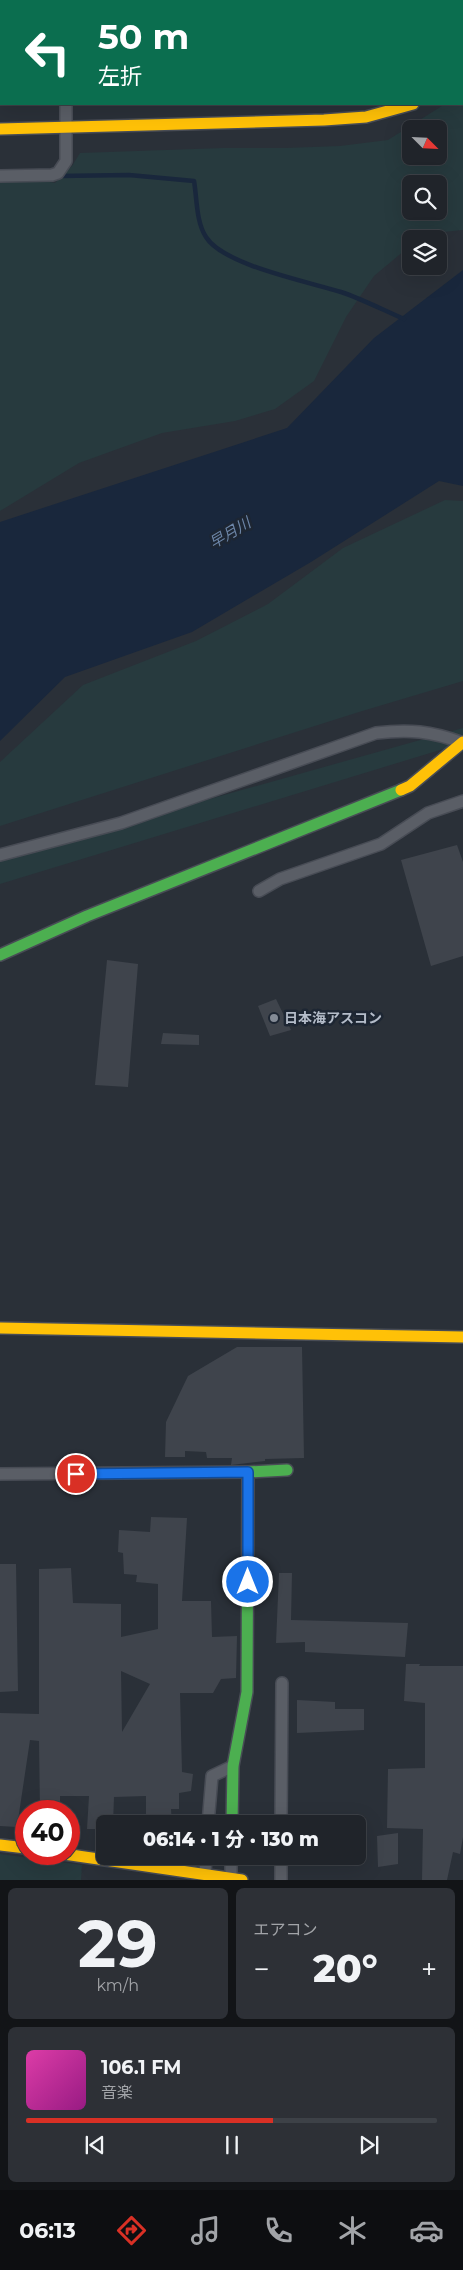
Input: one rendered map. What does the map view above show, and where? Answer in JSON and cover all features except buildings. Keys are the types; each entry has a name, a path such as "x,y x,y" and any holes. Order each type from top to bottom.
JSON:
{"street":[{"path":"0,176 52,175 58,173 66,161 66,105"},
{"path":"0,129 324,120 366,117 409,105"},
{"path":"0,855 121,823 376,734 405,730 425,731 463,743"},
{"path":"0,955 87,916 410,786 463,743"},
{"path":"259,891 280,879 381,844 428,813 463,801"},
{"path":"0,1328 463,1337"},
{"path":"0,1474 287,1470"},
{"path":"232,1815 233,1766 247,1692 248,1472"},
{"path":"281,1815 282,1683"},
{"path":"209,1815 212,1776 233,1766"},
{"path":"0,1844 15,1846"},
{"path":"80,1856 236,1879 233,1865"},
{"path":"204,1874 205,1865"},
{"path":"281,1865 281,1880"}],"green space":[{"path":"443,105 463,105 463,230 447,232 447,230 402,230 402,253 374,276 346,317 314,381 275,409 235,421 162,433 79,463 0,511 0,171 55,183 72,166 80,153 340,146 388,140 402,131 402,165 448,165 448,120 420,120"},
{"path":"445,500 463,501 463,681 0,826 0,762 83,685 196,641 268,604 343,548"},
{"path":"463,728 463,743 0,884 0,858"},
{"path":"0,1854 15,1856 15,1865 82,1865 81,1880 0,1880"}],"water":[{"name":"早月川","path":"463,270 463,486 439,481 311,562 192,632 65,677 0,741 0,522 287,428 374,338"}],"waterway":[{"path":"59,176 129,175 194,181 200,224 206,237 215,247 248,264 289,278 341,292 404,319"}],"traffic: fast":[{"path":"0,955 87,916 401,790"},
{"path":"232,1815 233,1766 247,1692 248,1472 287,1470"}],"traffic: slow":[{"path":"0,129 324,120 366,117 409,105"},
{"path":"401,790 410,786 463,742"},
{"path":"0,1328 463,1337"},
{"path":"0,1845 15,1847"},
{"path":"80,1856 242,1880"}],"place":[{"name":"日本海アスコン","path":"274,1018"}],"route":[{"path":"76,1474 248,1472 248,1582"}]}
